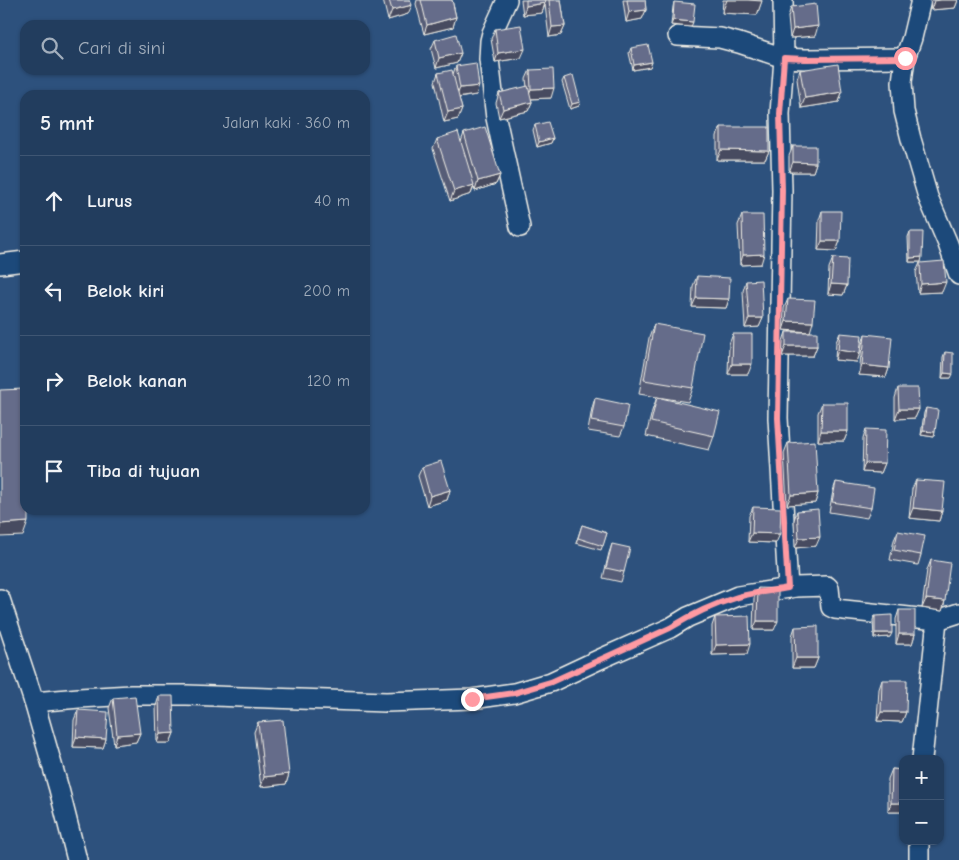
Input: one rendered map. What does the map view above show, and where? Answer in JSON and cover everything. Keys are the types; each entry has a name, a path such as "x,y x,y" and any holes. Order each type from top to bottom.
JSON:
{"street":[{"path":"507,0 492,33 489,59 496,118 520,227"},
{"path":"783,0 784,58 780,114 782,190 778,418 788,588"},
{"path":"921,0 905,58 902,82 904,111 928,197 959,274"},
{"path":"678,36 720,38 784,58 905,58"},
{"path":"0,264 20,262"},
{"path":"34,702 131,695 187,695 386,702 472,699 514,693 551,682 670,628 688,617 738,596 788,588 827,586 829,588 831,607 835,609 937,620 959,613"},
{"path":"0,598 34,702 77,860"},
{"path":"922,755 937,620"},
{"path":"919,845 919,860"}],"building":[{"path":"389,0 410,0 412,5 392,10"},
{"path":"421,0 452,0 456,17 427,25"},
{"path":"526,0 545,0 545,3 526,6"},
{"path":"549,0 561,0 565,26 552,27"},
{"path":"627,0 645,0 646,10 629,12"},
{"path":"674,2 695,4 693,22 673,20"},
{"path":"816,4 818,26 793,29 791,7"},
{"path":"521,25 525,49 498,53 495,29"},
{"path":"456,34 461,53 439,58 435,40"},
{"path":"648,45 652,62 634,65 631,48"},
{"path":"476,63 479,86 460,88 456,66"},
{"path":"838,64 842,92 805,98 800,70"},
{"path":"553,69 554,88 531,89 530,70"},
{"path":"452,70 462,109 448,112 438,73"},
{"path":"573,75 580,102 572,104 564,78"},
{"path":"528,86 532,102 503,109 499,93"},
{"path":"548,122 553,138 539,142 535,125"},
{"path":"485,127 500,175 478,181 464,133"},
{"path":"721,127 769,127 769,151 721,150"},
{"path":"458,132 474,185 454,191 437,139"},
{"path":"793,146 816,146 816,163 793,162"},
{"path":"822,211 841,211 840,241 822,241"},
{"path":"742,215 763,215 764,254 743,255"},
{"path":"910,232 923,232 922,257 910,258"},
{"path":"833,258 848,259 847,285 831,284"},
{"path":"944,261 946,282 921,284 920,263"},
{"path":"697,276 730,278 729,299 696,298"},
{"path":"761,280 763,318 749,318 746,281"},
{"path":"788,299 815,300 813,322 786,321"},
{"path":"654,324 703,333 693,388 644,380"},
{"path":"786,332 817,332 817,346 786,346"},
{"path":"840,333 862,335 860,353 838,350"},
{"path":"733,334 752,334 752,364 732,364"},
{"path":"865,334 892,337 889,368 862,365"},
{"path":"945,352 953,353 953,374 944,373"},
{"path":"898,388 918,388 919,409 899,409"},
{"path":"20,389 20,515 28,515 28,522 0,524 0,390"},
{"path":"657,397 720,412 714,436 651,422"},
{"path":"595,398 628,405 624,427 591,421"},
{"path":"822,403 848,403 848,431 821,431"},
{"path":"926,408 938,410 935,432 923,431"},
{"path":"866,429 886,430 885,463 865,463"},
{"path":"815,441 818,493 791,495 788,443"},
{"path":"441,461 450,490 430,496 422,467"},
{"path":"916,480 945,482 942,511 913,508"},
{"path":"836,482 874,488 871,508 832,502"},
{"path":"753,507 781,508 780,534 752,533"},
{"path":"818,509 820,537 799,538 797,511"},
{"path":"582,525 607,533 603,546 578,538"},
{"path":"898,531 925,536 921,555 894,550"},
{"path":"612,544 630,548 624,572 606,568"},
{"path":"931,560 950,563 945,601 926,599"},
{"path":"758,588 778,589 778,621 757,621"},
{"path":"899,610 915,610 915,634 899,634"},
{"path":"892,615 892,633 875,633 875,616"},
{"path":"749,616 750,644 716,645 715,617"},
{"path":"818,626 818,658 796,658 795,627"},
{"path":"882,680 907,680 906,712 881,712"},
{"path":"135,696 140,733 117,735 113,698"},
{"path":"159,696 173,696 174,733 160,734"},
{"path":"78,710 108,712 106,739 76,737"},
{"path":"283,720 289,774 264,777 258,722"},
{"path":"892,769 899,770 899,803 891,803"}],"route":[{"path":"472,699 514,693 551,682 670,628 688,617 738,596 788,588 778,418 782,190 780,114 784,58 905,58"}]}
